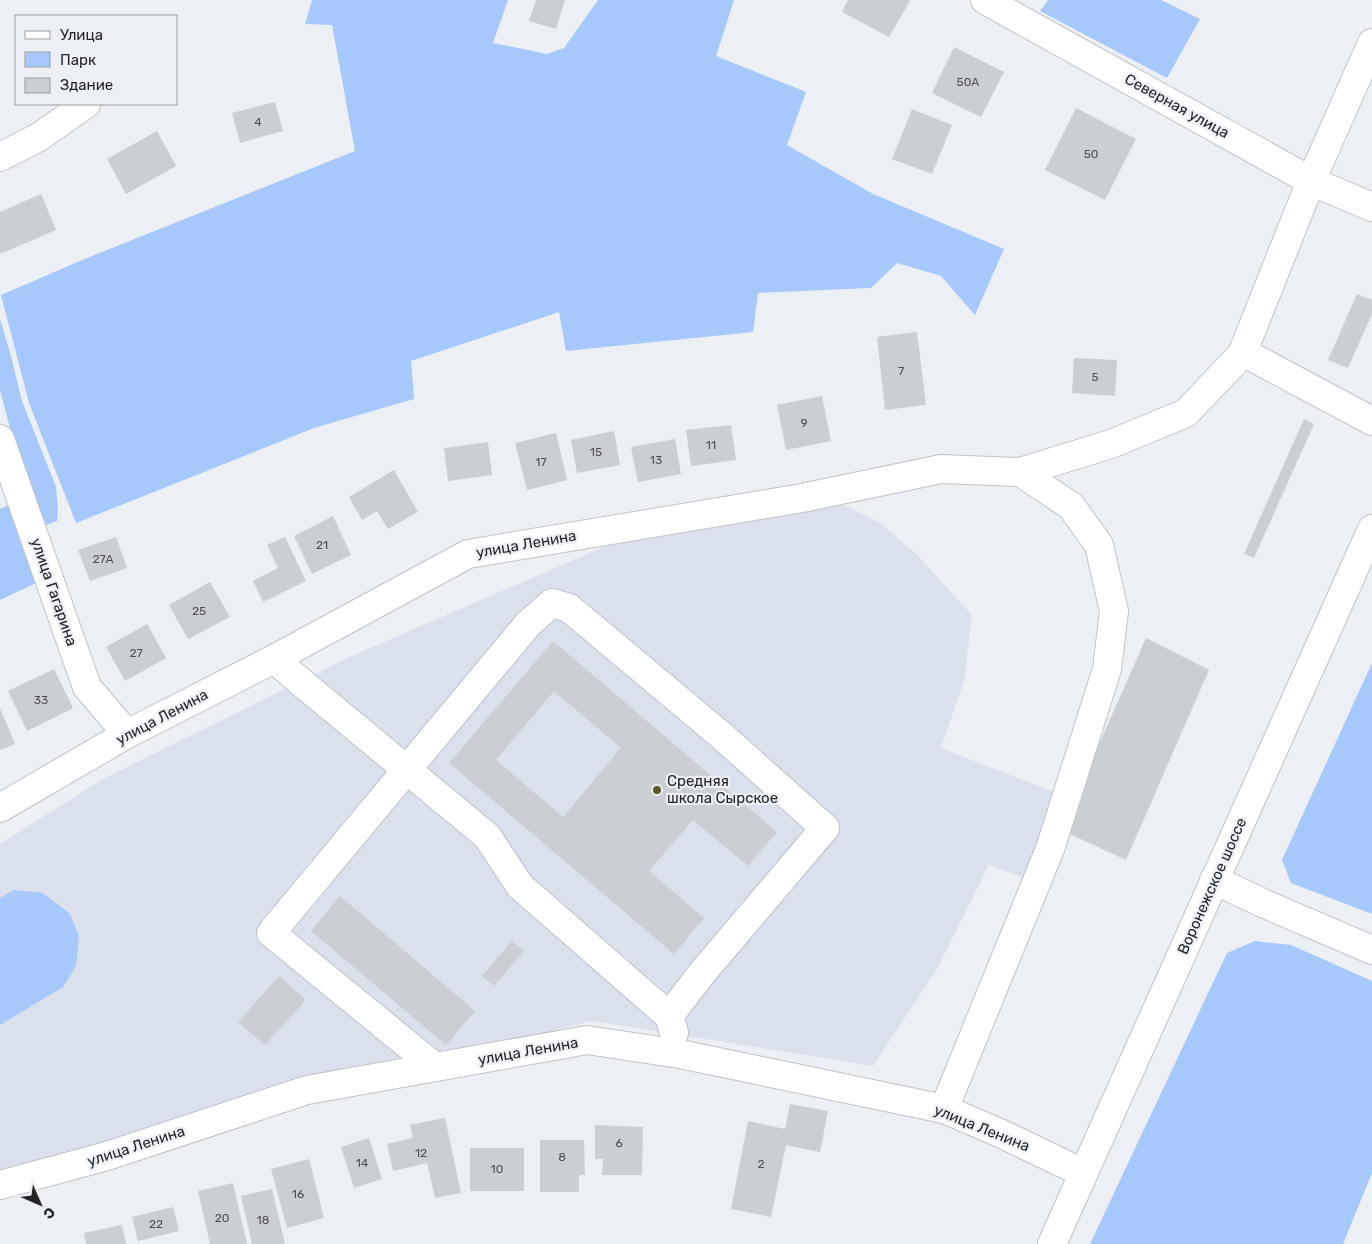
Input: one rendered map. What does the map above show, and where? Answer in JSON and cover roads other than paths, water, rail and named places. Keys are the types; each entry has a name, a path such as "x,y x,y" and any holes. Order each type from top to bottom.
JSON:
{"street":[{"name":"Северная улица","path":"985,0 1311,181 1372,207"},
{"path":"1020,472 1111,444 1186,413 1242,354 1311,181 1372,43"},
{"path":"0,157 39,137 85,105"},
{"path":"1242,354 1254,358 1372,421"},
{"name":"улица Гагарина","path":"0,439 87,687 127,734"},
{"name":"улица Ленина","path":"0,808 127,734 468,554 802,498 940,469 1020,472"},
{"path":"944,1109 1050,849 1107,668 1114,611 1099,545 1071,506 1020,472"},
{"name":"Воронежское шоссе","path":"1052,1244 1372,529"},
{"path":"435,1067 271,933 528,624 552,604 569,608 722,736 826,828 702,973 668,1016"},
{"path":"274,658 487,836 520,886 668,1016 680,1054"},
{"path":"1214,880 1372,950"},
{"name":"улица Ленина","path":"0,1185 107,1156 306,1090 587,1040 680,1054 944,1109 1002,1134 1083,1174"}],"place":[{"name":"Средняя школа Сырское","path":"657,790"}]}
